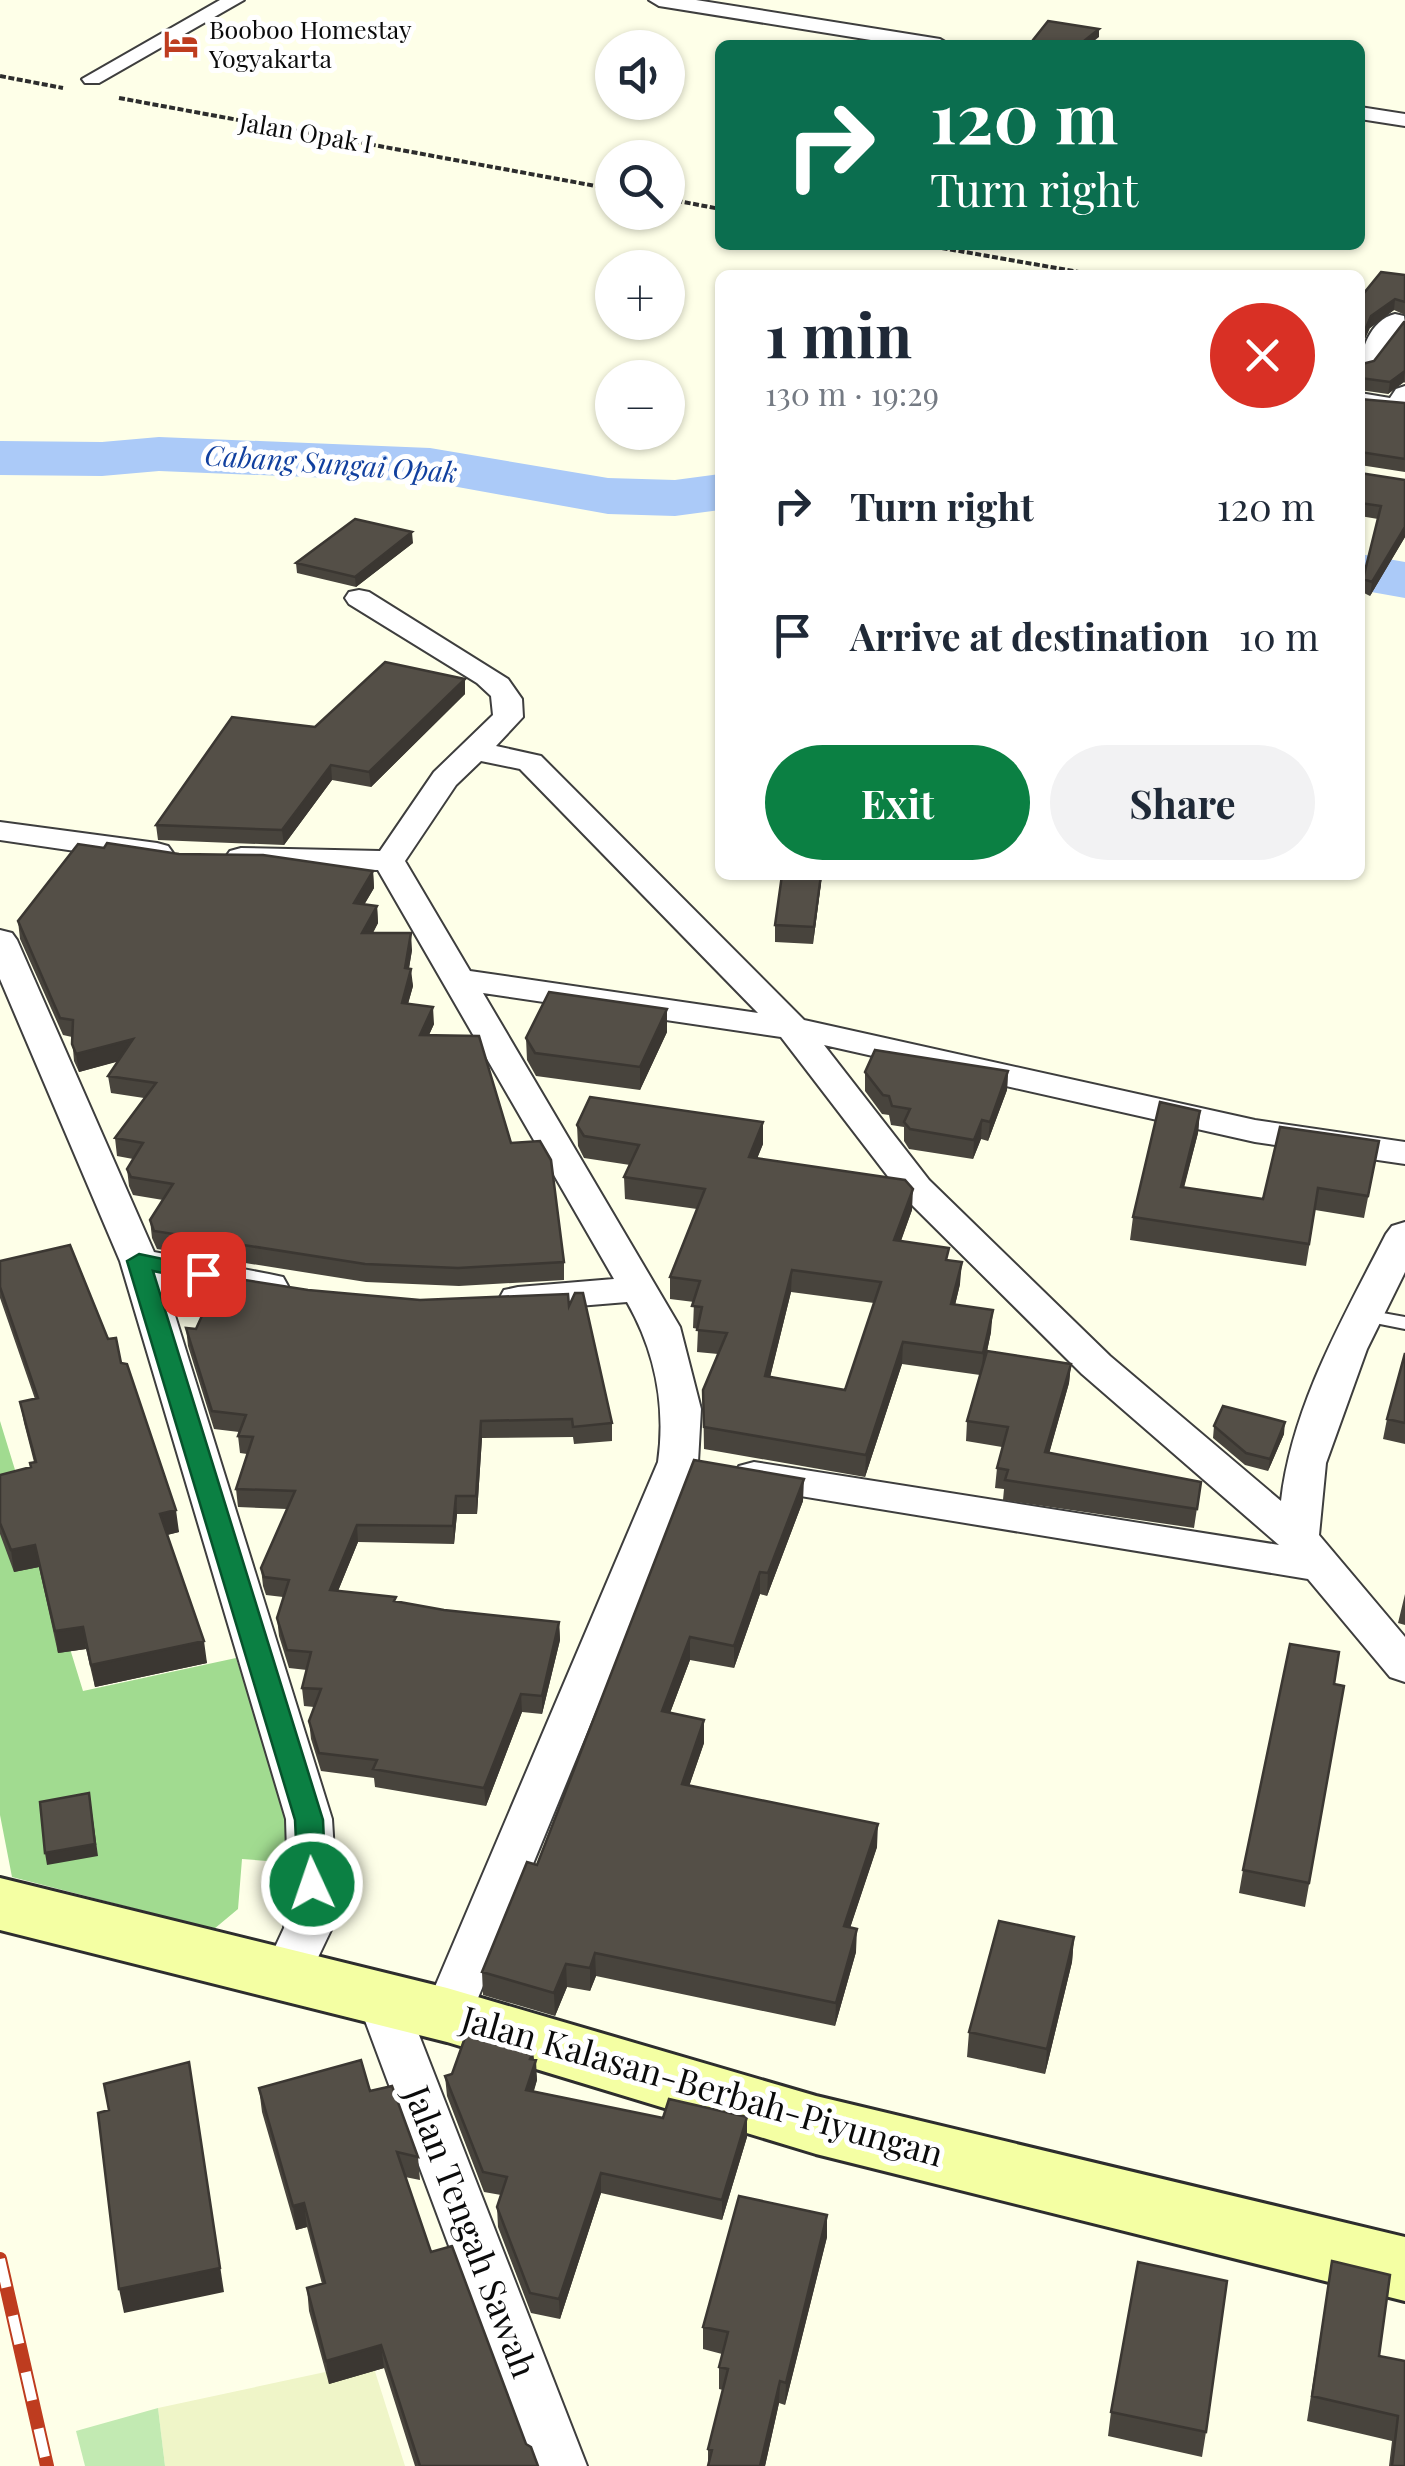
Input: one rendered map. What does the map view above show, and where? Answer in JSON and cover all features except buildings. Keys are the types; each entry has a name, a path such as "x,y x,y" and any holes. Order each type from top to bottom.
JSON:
{"street":[{"path":"85,85 234,0"},
{"path":"659,0 909,40"},
{"path":"1365,113 1405,120"},
{"path":"1365,317 1400,322"},
{"path":"1365,360 1400,322"},
{"path":"1365,402 1397,407 1405,394"},
{"path":"359,598 464,661 504,691 511,704 508,718 445,779 389,861"},
{"path":"478,751 530,762 792,1028 916,1188 1295,1554 1405,1666"},
{"path":"0,831 180,857"},
{"path":"218,858 389,861"},
{"path":"389,861 661,1327 685,1425 678,1462 447,2015"},
{"path":"0,940 139,1261 309,1820 312,1884 308,1928 286,1976"},
{"path":"460,980 792,1028 1254,1131 1405,1153"},
{"path":"1295,1554 1306,1463 1348,1350 1405,1234"},
{"path":"139,1261 307,1291"},
{"path":"486,1301 639,1289"},
{"path":"678,1462 964,1512 1295,1554"},
{"name":"Jalan Kalasan-Berbah-Piyungan","path":"0,1904 447,2015 816,2126 1405,2269"},
{"name":"Jalan Tengah Sawah","path":"381,1999 560,2466"}],"lane":[{"path":"1366,1316 1405,1324"}],"path":[{"path":"0,76 85,85"},
{"name":"Jalan Opak I","path":"117,98 595,186"},
{"path":"685,202 715,207"},
{"path":"954,250 1068,270"}],"green space":[{"path":"0,1421 83,1691 236,1658 300,1847 280,1862 242,1859 238,1909 214,1929 12,1877 0,1815"},
{"path":"372,2362 405,2466 165,2466 158,2408"},
{"path":"158,2408 165,2466 85,2466 76,2431"}],"waterway":[{"name":"Cabang Sungai Opak","path":"0,458 102,459 159,454 430,465 608,496 675,498 715,493"},
{"name":"Cabang Sungai Opak","path":"1365,573 1405,580"}],"railway":[{"path":"0,2259 47,2466"}],"place":[{"name":"Booboo Homestay Yogyakarta","path":"181,44"}],"route":[{"path":"203,1274 139,1261 309,1820 312,1884"}]}
